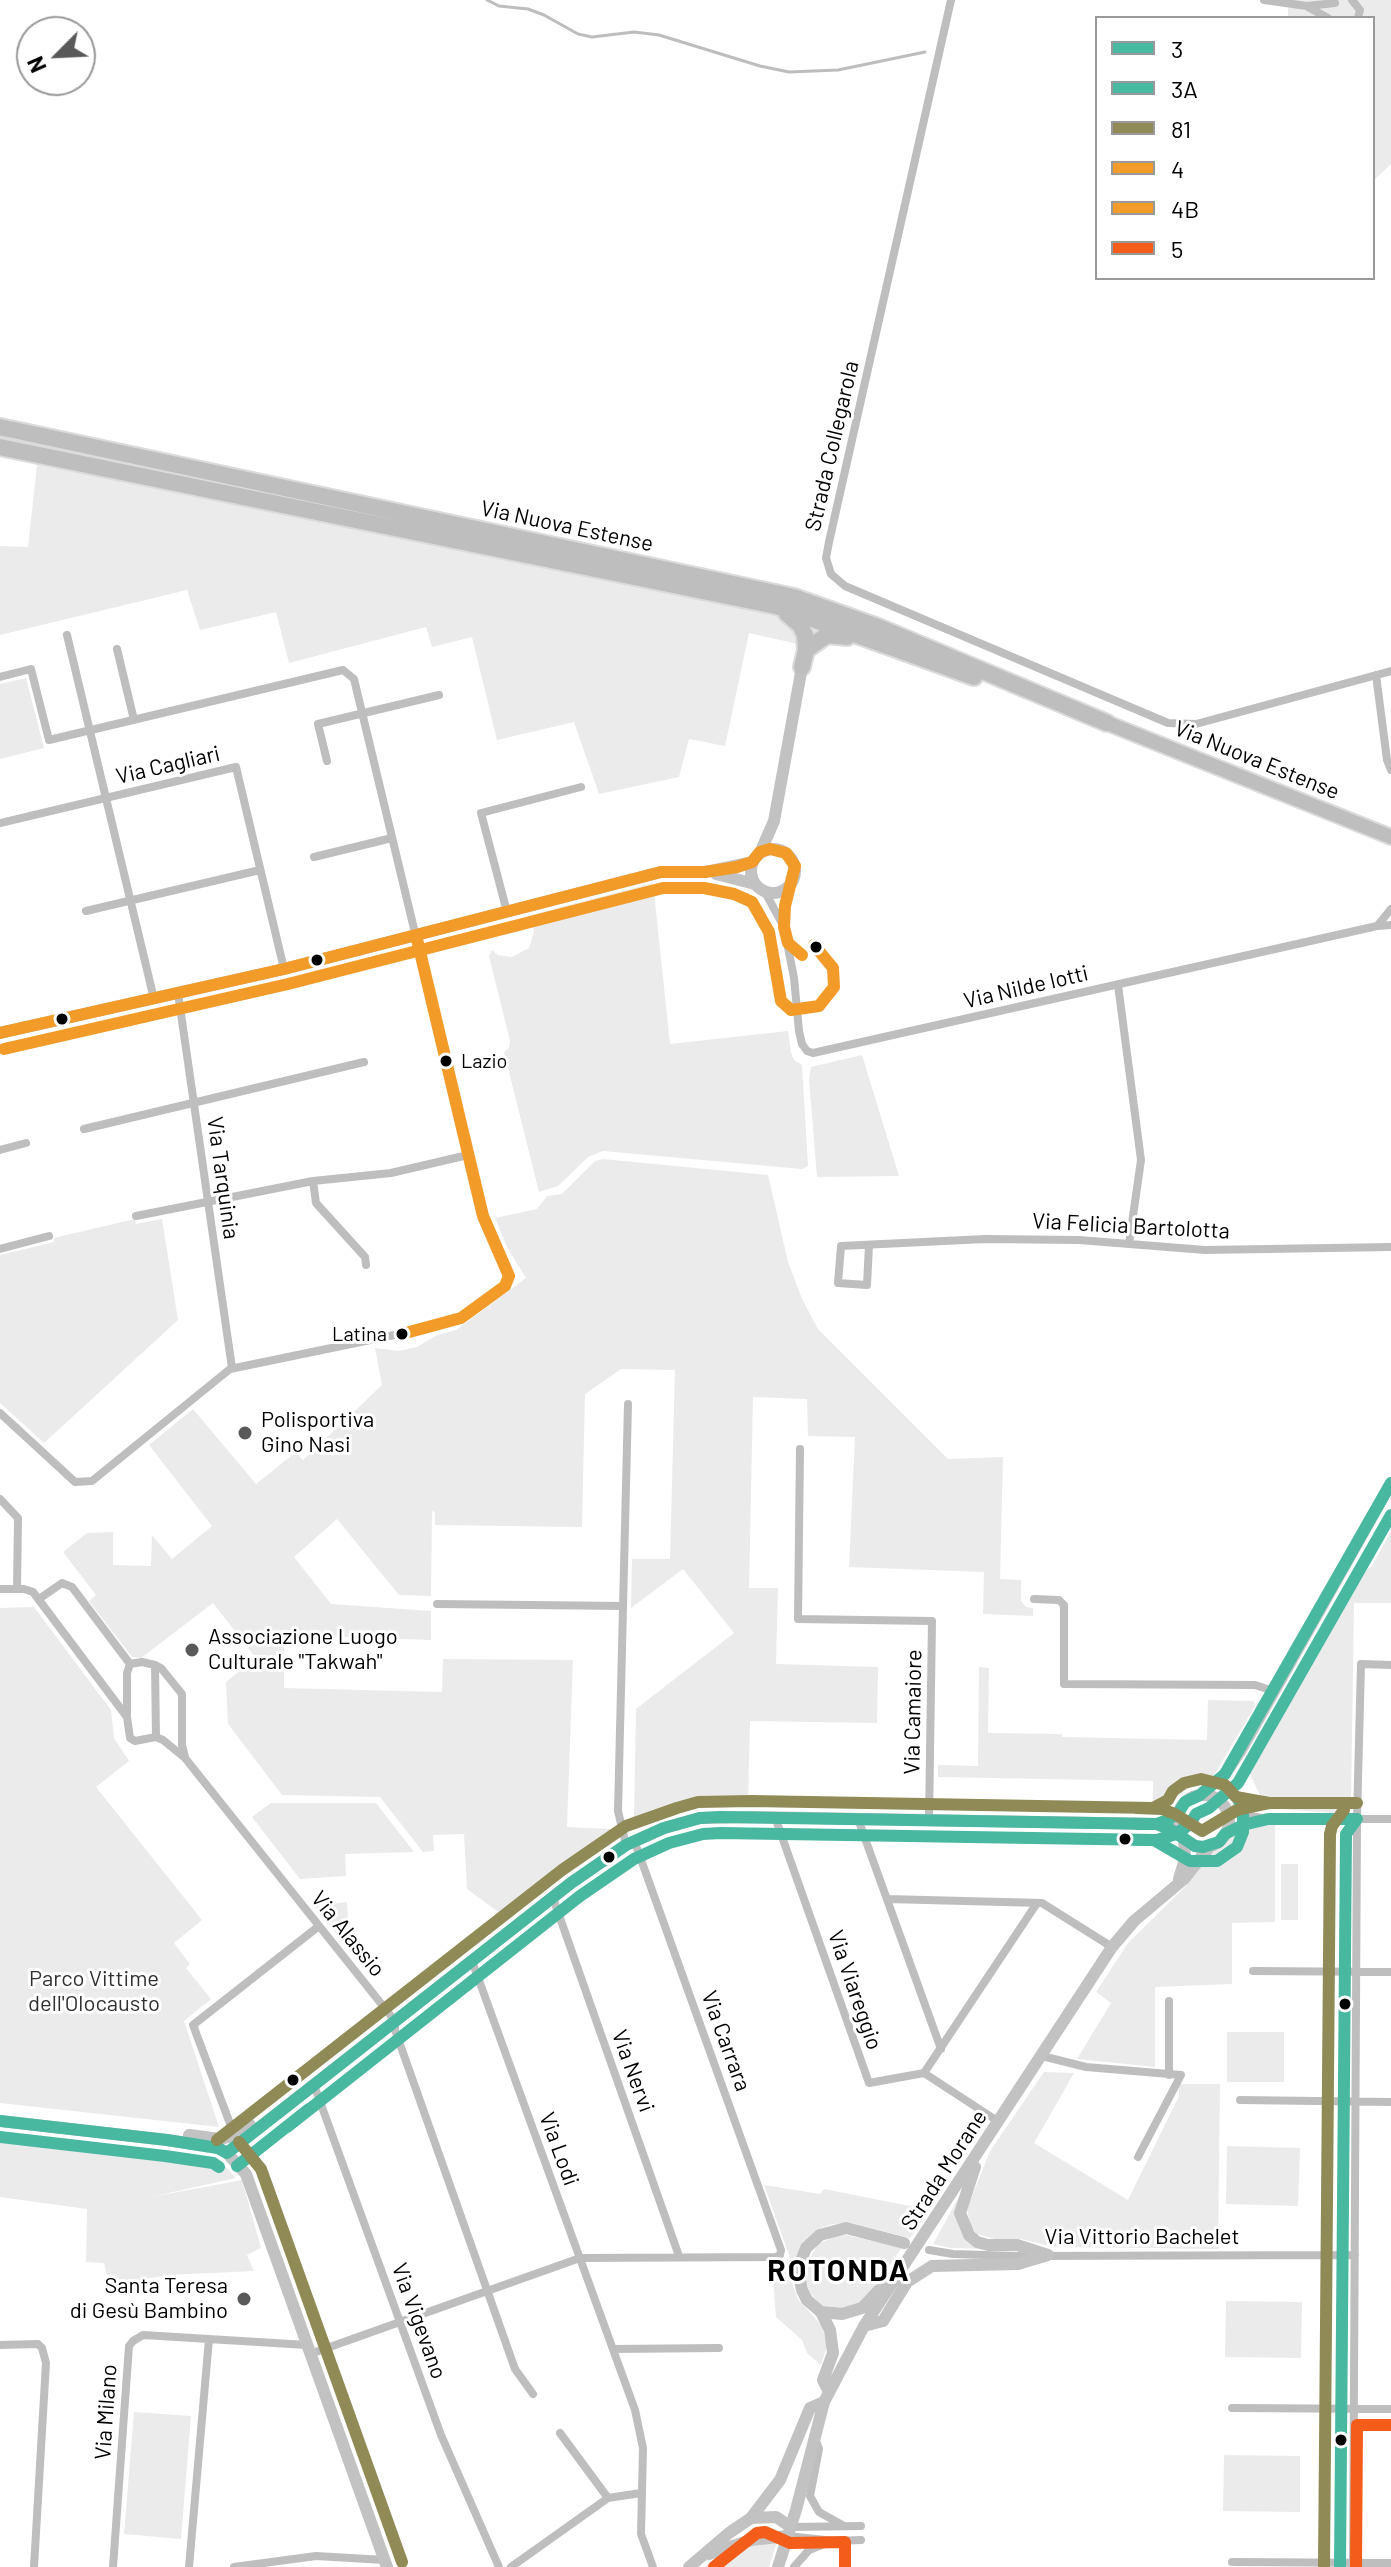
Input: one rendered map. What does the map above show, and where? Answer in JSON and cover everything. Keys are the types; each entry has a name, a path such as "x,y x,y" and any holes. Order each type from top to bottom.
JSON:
{"highway":[{"name":"Via Nuova Estense","path":"0,427 794,597 878,627 1107,723"},
{"name":"Via Nuova Estense","path":"0,447 776,606 1107,723"},
{"path":"0,457 57,458"},
{"path":"776,606 800,625 805,635 802,667"},
{"path":"806,650 827,635 867,639"}],"main road":[{"name":"Via Nuova Estense","path":"1107,723 1391,837"}],"street":[{"name":"Strada Collegarola","path":"951,0 829,542 826,558 831,574 845,586 874,599 1168,723 1196,724 1376,675"},
{"path":"1264,0 1307,6 1337,1"},
{"path":"1307,6 1326,16"},
{"path":"67,635 154,999"},
{"path":"117,649 134,720"},
{"path":"760,888 751,873 774,821 802,667"},
{"path":"0,677 31,669 49,740 343,670 354,679 483,1216 509,1276 505,1286 461,1318 433,1327 232,1368 92,1481 75,1482 0,1413"},
{"path":"1391,671 1376,675 1391,770"},
{"path":"327,761 318,724 439,695"},
{"name":"Via Cagliari","path":"0,823 236,767 284,969"},
{"path":"507,912 481,813 581,787"},
{"path":"705,872 776,893 789,887 795,872 793,861 787,854 774,821"},
{"path":"314,857 392,838"},
{"path":"0,1033 284,969 661,872 705,872 776,849 787,854"},
{"path":"86,911 260,870"},
{"name":"Via Nilde Iotti","path":"789,887 784,927 794,978 799,1031 802,1044 813,1053 1391,925"},
{"name":"Via Nilde Iotti","path":"760,888 784,927"},
{"path":"1377,926 1391,909"},
{"path":"1118,985 1141,1160 1129,1244"},
{"name":"Via Tarquinia","path":"178,993 232,1368"},
{"path":"84,1129 364,1062"},
{"path":"0,1150 26,1143"},
{"path":"136,1216 313,1181 391,1173 468,1155"},
{"path":"313,1181 316,1203 365,1257 366,1265"},
{"path":"0,1249 49,1236"},
{"name":"Via Felicia Bartolotta","path":"869,1245 867,1285 838,1283 841,1246 985,1239 1205,1250 1391,1247"},
{"name":"Via Carrara","path":"628,1404 618,1811 781,2250 776,2257 679,2256"},
{"name":"Via Camaiore","path":"800,1449 798,1619 932,1621 929,1819"},
{"path":"1177,1886 1185,1859 1178,1827 1179,1812 1185,1802 1200,1795 1225,1774 1391,1483"},
{"path":"0,1499 18,1518 17,1589 0,1589"},
{"path":"39,1599 62,1583 72,1587 130,1664"},
{"name":"Via Alassio","path":"17,1589 30,1589 39,1599 127,1717 130,1738 135,1741 156,1737 171,1744 185,1758 395,2021 395,2030 515,2369 533,2394"},
{"path":"1034,1599 1059,1600 1064,1605 1064,1684 1255,1685 1273,1691"},
{"path":"437,1604 623,1606"},
{"path":"130,1664 142,1662 161,1668 182,1694 185,1758"},
{"path":"127,1717 127,1673 130,1664"},
{"path":"1353,2565 1357,1819 1361,1664 1391,1665"},
{"path":"155,1665 156,1737"},
{"path":"227,2153 553,1898 630,1842 664,1828 700,1818 775,1817 1157,1824 1195,1846 1210,1846 1219,1842 1225,1834 1229,1820 1225,1808 1225,1774"},
{"path":"1200,1795 1217,1799 1225,1808 1268,1819"},
{"path":"1157,1824 1179,1812"},
{"name":"Via Viareggio","path":"775,1817 869,2083 924,2073"},
{"path":"858,1819 941,2049"},
{"path":"1225,1834 1243,1825 1268,1819 1391,1819"},
{"path":"1340,2565 1346,1834 1357,1819"},
{"name":"Strada Morane","path":"778,2567 826,2396 864,2326 1112,1947 1134,1921 1177,1886 1210,1846"},
{"name":"Via Nervi","path":"553,1898 679,2256"},
{"path":"887,1899 1042,1903 1112,1947"},
{"path":"999,2122 924,2073 1037,1903"},
{"path":"232,2129 193,2025 319,1926"},
{"name":"Via Lodi","path":"472,1961 642,2436 641,2534 653,2567"},
{"path":"1253,1971 1391,1972"},
{"path":"1169,2001 1169,2075"},
{"path":"1042,2056 1086,2067 1181,2075 1138,2157"},
{"name":"Via Vigevano","path":"314,2085 441,2435 499,2567"},
{"path":"1240,2100 1391,2102"},
{"path":"167,2140 179,2134 220,2139 237,2135 267,2112 277,2114"},
{"path":"0,2121 218,2148 227,2153 246,2174 386,2563 324,2557 234,2567"},
{"path":"980,2150 960,2213 969,2235 977,2242 988,2245 1017,2245 1048,2255"},
{"path":"694,2563 751,2518 780,2480 810,2408 826,2396 823,2380 833,2353 830,2330 821,2312 807,2300 802,2290 799,2276 806,2248 820,2235 846,2228 904,2243"},
{"name":"Via Vittorio Bachelet","path":"929,2250 953,2254 1355,2255"},
{"path":"864,2326 883,2321 907,2282 932,2266 1018,2264 1048,2255"},
{"path":"308,2350 401,2322 580,2258 679,2256"},
{"path":"821,2312 842,2314 862,2308 879,2290 892,2286"},
{"name":"Via Milano","path":"113,2567 129,2346 143,2335 308,2350"},
{"path":"189,2567 209,2339"},
{"path":"0,2345 38,2344 45,2355 34,2567"},
{"path":"613,2349 719,2348"},
{"path":"1232,2408 1391,2409"},
{"path":"560,2433 608,2498"},
{"path":"814,2436 819,2449 810,2496 819,2512 844,2526"},
{"path":"511,2567 608,2498 641,2493"},
{"path":"751,2518 776,2517 789,2531 834,2541 861,2540"},
{"path":"694,2563 737,2543 789,2531 861,2526"},
{"path":"794,2567 809,2550 834,2541"},
{"path":"323,2567 324,2557"},
{"path":"1232,2562 1391,2563"}],"green space":[{"path":"1288,0 1391,0 1391,164 1375,179 1375,16 1288,16"},
{"path":"37,465 770,607 794,623 798,644 749,633 725,746 689,739 679,777 599,794 574,722 497,740 472,637 432,647 426,627 289,663 276,612 200,630 187,590 0,635 0,546 28,547"},
{"path":"26,678 44,748 0,759 0,684"},
{"path":"653,883 670,1044 788,1031 791,1053 794,1060 802,1065 808,1166 802,1169 603,1151 588,1157 558,1186 539,1192 504,1052 509,1048 510,1041 489,956 492,950 498,955 512,957 529,948 534,932 531,915"},
{"path":"862,1055 899,1176 817,1177 809,1079 811,1067"},
{"path":"603,1159 768,1175 788,1262 818,1329 948,1459 1003,1457 1000,1579 1021,1580 1021,1601 1026,1607 1033,1608 1033,1616 983,1614 984,1572 849,1567 855,1437 808,1436 807,1399 753,1397 749,1588 778,1588 776,1664 878,1667 877,1723 750,1721 748,1802 697,1805 663,1813 637,1824 634,1819 636,1709 734,1633 683,1569 631,1608 632,1559 670,1559 675,1370 621,1369 585,1394 582,1527 435,1525 435,1512 432,1511 431,1596 399,1595 337,1519 294,1557 331,1604 431,1611 431,1640 284,1635 284,1688 442,1692 443,1659 573,1660 567,1827 610,1829 610,1836 505,1917 467,1889 464,1834 433,1835 434,1851 423,1852 380,1797 282,1795 228,1724 226,1682 256,1658 213,1603 141,1658 132,1657 89,1601 96,1595 63,1552 87,1533 113,1532 113,1565 151,1566 152,1535 172,1559 212,1526 149,1445 193,1409 256,1484 296,1452 303,1460 382,1385 375,1348 399,1351 417,1347 435,1336 456,1330 526,1278 507,1247 495,1218 537,1209 547,1196 562,1194 595,1161"},
{"path":"135,1219 136,1224 162,1219 178,1320 44,1443 0,1403 0,1255 54,1242 54,1238"},
{"path":"1391,1531 1391,1603 1354,1603 1351,1801 1333,1813 1266,1808 1247,1768 1346,1584 1372,1566"},
{"name":"Parco Vittime dell'Olocausto","path":"34,1607 111,1710 114,1738 129,1761 96,1787 202,1920 174,1943 190,1964 186,1968 211,1999 184,2021 219,2127 0,2103 0,1608"},
{"path":"979,1667 989,1668 988,1733 1207,1740 1208,1700 1254,1701 1255,1706 1213,1777 1178,1795 1166,1810 1153,1809 1153,1781 938,1777 938,1765 978,1766"},
{"path":"271,1803 376,1803 414,1852 345,1854 346,1876 300,1879 252,1817"},
{"path":"1253,1824 1275,1825 1275,1922 1232,1923 1232,1984 1155,1987 1155,2067 1077,2059 1111,2003 1096,1992 1128,1943 1186,1886 1208,1855 1221,1848 1234,1834"},
{"path":"1281,1864 1298,1864 1298,1920 1281,1920"},
{"path":"347,1902 349,1942 343,1942 314,1906"},
{"path":"1227,2032 1284,2032 1284,2082 1227,2082"},
{"path":"1044,2072 1074,2073 1034,2143 1128,2200 1179,2096 1179,2084 1220,2084 1218,2249 1054,2247 977,2234 971,2227 967,2209 990,2151"},
{"path":"0,2135 222,2163 236,2178 151,2197 242,2180 261,2248 247,2255 254,2271 169,2275 109,2285 104,2263 86,2262 87,2209 0,2197"},
{"path":"1227,2146 1300,2148 1298,2206 1226,2204"},
{"path":"764,2185 820,2194 824,2189 930,2210 910,2238 852,2223 821,2228 802,2246 793,2266"},
{"path":"960,2195 957,2210 988,2249 933,2244"},
{"path":"841,2234 902,2248 866,2299 853,2307 830,2310 810,2292 805,2279 806,2265 818,2244"},
{"path":"772,2265 791,2266 792,2283 798,2299 823,2327 827,2346 821,2365 807,2353 802,2340 776,2317"},
{"path":"1226,2301 1302,2302 1301,2358 1225,2357"},
{"path":"134,2412 191,2416 181,2539 124,2534"},
{"path":"1224,2455 1300,2456 1300,2512 1223,2511"},
{"path":"778,2539 769,2567 704,2567 739,2545"}],"waterway":[{"path":"487,0 499,6 528,9 578,34 592,37 634,32 659,35 789,72 838,70 925,52"}],"transit line":[{"name":"4","path":"0,1033 284,969 661,872 705,872 737,867 752,862 760,852 770,849 786,853 795,866 785,906 784,927 788,943 802,955"},
{"name":"4B","path":"4,1049 288,984 663,888 704,888 734,894 752,902 769,932 781,1001 791,1010 819,1006 834,987 833,968 814,945"},
{"name":"4","path":"402,1334 461,1318 505,1286 509,1276 483,1216 416,935"},
{"name":"3","path":"277,2114 571,1883 626,1845 664,1828 700,1818 720,1817 1157,1824 1168,1820 1179,1812 1185,1802 1200,1795 1225,1774 1391,1483"},
{"name":"3A","path":"287,2127 580,1896 634,1859 669,1843 720,1833 1157,1840 1176,1834 1190,1824 1196,1814 1209,1808 1238,1783 1391,1515"},
{"name":"81","path":"217,2140 562,1870 626,1826 677,1808 698,1802 751,1801 1153,1808 1168,1800 1173,1791 1184,1783 1201,1779 1225,1785 1236,1797 1269,1803 1357,1803"},
{"name":"3A","path":"1133,1840 1154,1840 1190,1861 1217,1861 1237,1847 1243,1832 1243,1809 1237,1797"},
{"name":"81","path":"1136,1808 1162,1809 1202,1831 1237,1810 1270,1803"},
{"name":"81","path":"1324,2567 1330,1834 1344,1810"},
{"name":"3","path":"1136,1824 1157,1824 1195,1846 1203,1847 1219,1842 1225,1834 1243,1825 1268,1819 1357,1819"},
{"name":"3","path":"1340,2567 1346,1834 1357,1819"},
{"name":"3","path":"227,2153 301,2095"},
{"name":"3A","path":"237,2166 309,2109"},
{"name":"3","path":"0,2121 167,2140 218,2148 227,2153"},
{"name":"3A","path":"0,2137 165,2156 213,2163 219,2167"},
{"name":"81","path":"239,2142 261,2169 402,2562"},
{"name":"5","path":"1356,2567 1357,2425 1391,2425"},
{"name":"5","path":"714,2567 757,2533 765,2532 790,2543 845,2542 845,2567"}],"place":[{"name":"Lazio","path":"446,1061"},
{"name":"Latina","path":"402,1334"},
{"name":"Polisportiva Gino Nasi","path":"245,1433"},
{"name":"Associazione Luogo Culturale \"Takwah\"","path":"192,1650"},
{"name":"Santa Teresa di Gesù Bambino","path":"244,2299"}],"district":[{"name":"ROTONDA","path":"839,2271"}]}
